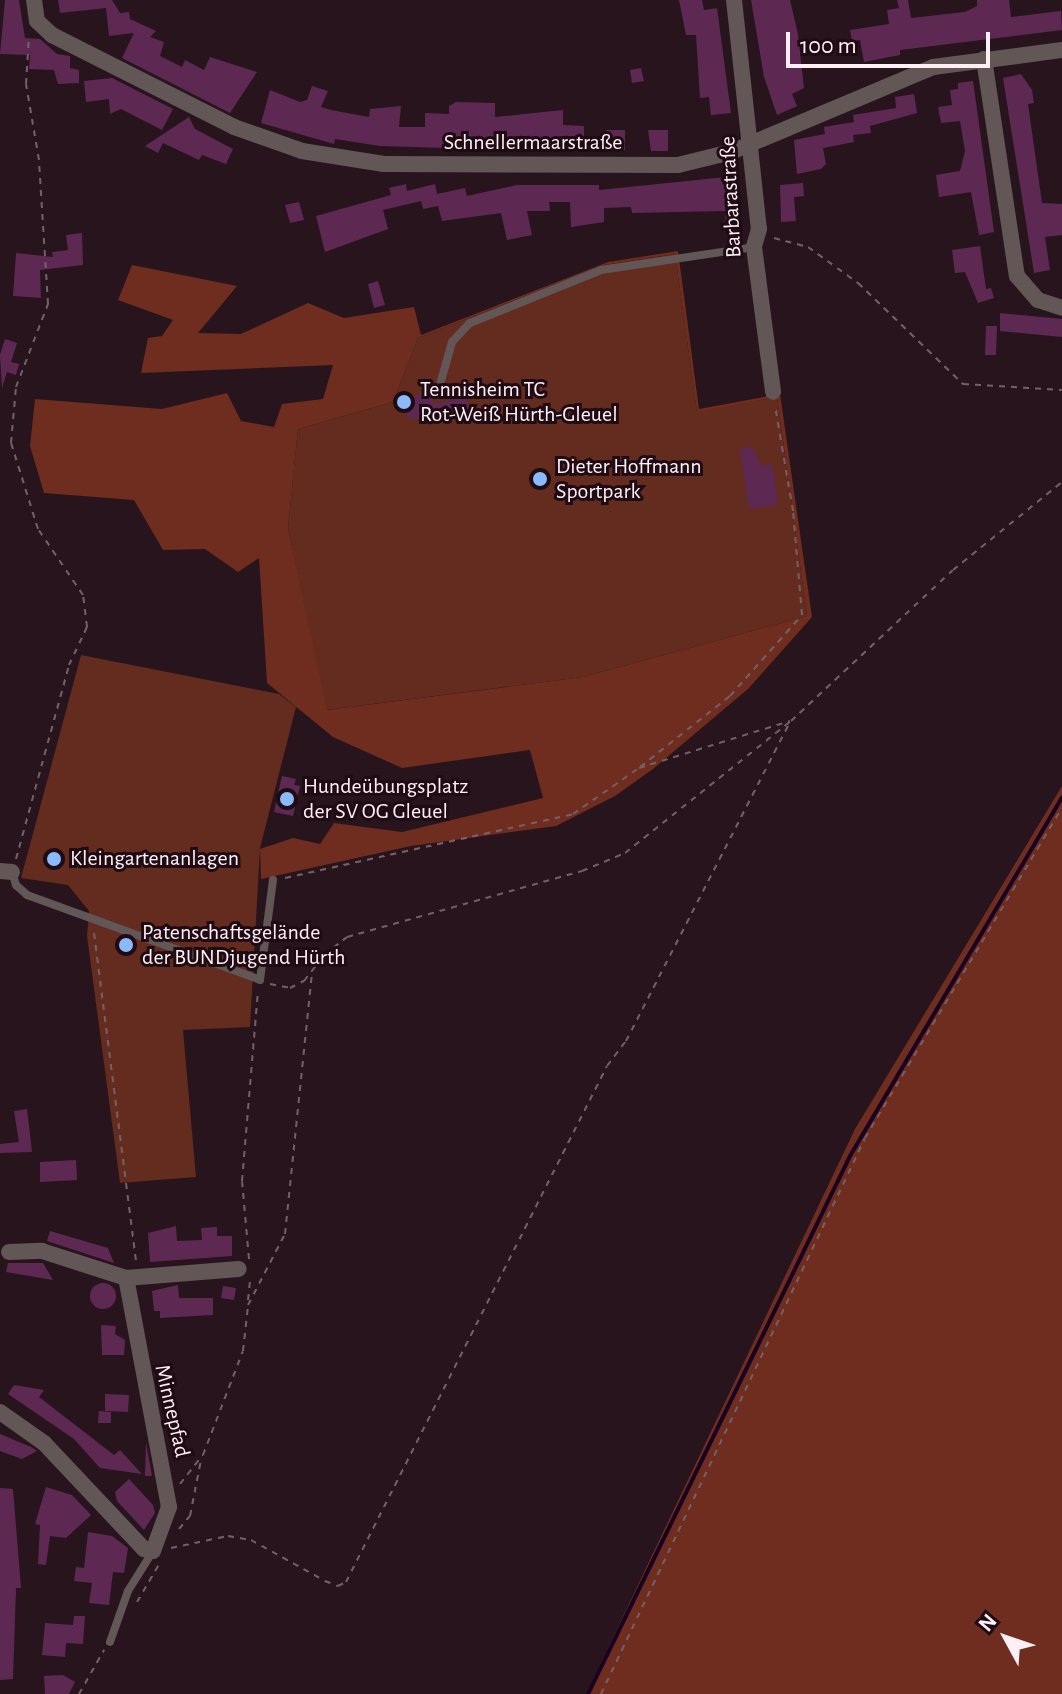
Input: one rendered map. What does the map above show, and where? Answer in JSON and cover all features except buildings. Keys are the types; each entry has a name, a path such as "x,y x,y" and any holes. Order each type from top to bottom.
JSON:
{"street":[{"path":"34,0 37,21"},
{"name":"Barbarastraße","path":"734,0 752,141 759,229 754,247 773,392"},
{"name":"Schnellermaarstraße","path":"37,21 60,39 270,142 342,159 384,164 678,165 731,152 933,67 1062,50"},
{"path":"984,59 1017,276 1038,300 1062,308"},
{"path":"5,1252 42,1251 131,1277 244,1264"},
{"name":"Minnepfad","path":"131,1277 169,1507 153,1551"},
{"path":"0,1412 44,1443 144,1549 153,1551"}],"lane":[{"path":"441,381 459,331 483,317 601,270 754,247"},
{"path":"6,871 27,895 260,980 273,880"},
{"path":"110,1642 128,1591 153,1551"}],"path":[{"path":"6,871 69,665 87,627 83,595 31,513 10,430 16,387 48,304 40,175 26,84 30,31 37,21"},
{"path":"759,229 778,240 808,247 858,283 950,377 979,388 1062,390"},
{"path":"273,880 573,814 639,768 730,696 802,615 793,511 773,392"},
{"path":"179,1529 190,1516 203,1455 243,1351 248,1305 242,1181 260,980 290,988 347,937 582,871 625,853 791,721 953,570 1062,482"},
{"path":"639,768 791,721"},
{"path":"153,1551 228,1536 251,1540 325,1581 338,1586 346,1582 607,1066 626,1041 791,721"},
{"path":"601,1694 865,1138 1062,808"},
{"path":"88,916 112,1055 113,1110 131,1277"},
{"path":"248,1305 285,1234 313,969"},
{"path":"173,1490 203,1455"},
{"path":"79,1694 110,1642"}],"shaded area":[{"path":"678,251 699,409 780,394 812,617 749,688 653,769 615,796 556,826 411,846 261,879 260,849 293,838 320,844 334,823 402,832 543,798 530,750 402,768 333,737 267,683 259,558 238,572 205,549 163,550 134,500 44,493 30,446 35,399 162,409 227,393 241,421 274,427 282,404 323,399 333,365 141,373 148,338 162,336 173,320 118,300 132,265 237,286 198,333 241,334 308,303 344,318 414,307 421,335 608,262","holes":["675,254 697,412 777,397 807,616 583,677 327,710 288,528 298,429 393,402 418,338 604,265"]},
{"name":"Dieter Hoffmann Sportpark","path":"675,254 697,411 777,397 807,616 583,677 326,710 288,528 298,429 393,402 418,338 604,265"},
{"path":"81,655 279,694 296,707 260,848 250,1027 183,1030 196,1177 120,1183 87,936 89,911 68,885 21,878"},
{"path":"1062,786 1062,1694 586,1694 855,1129"}],"waterway":[{"path":"588,1694 850,1156 1062,797"}],"place":[{"name":"Tennisheim TC Rot-Weiß Hürth-Gleuel","path":"404,402"},
{"name":"Dieter Hoffmann Sportpark","path":"540,479"},
{"name":"Hundeübungsplatz der SV OG Gleuel","path":"287,799"},
{"name":"Kleingartenanlagen","path":"54,859"},
{"name":"Patenschaftsgelände der BUNDjugend Hürth","path":"126,945"}]}
